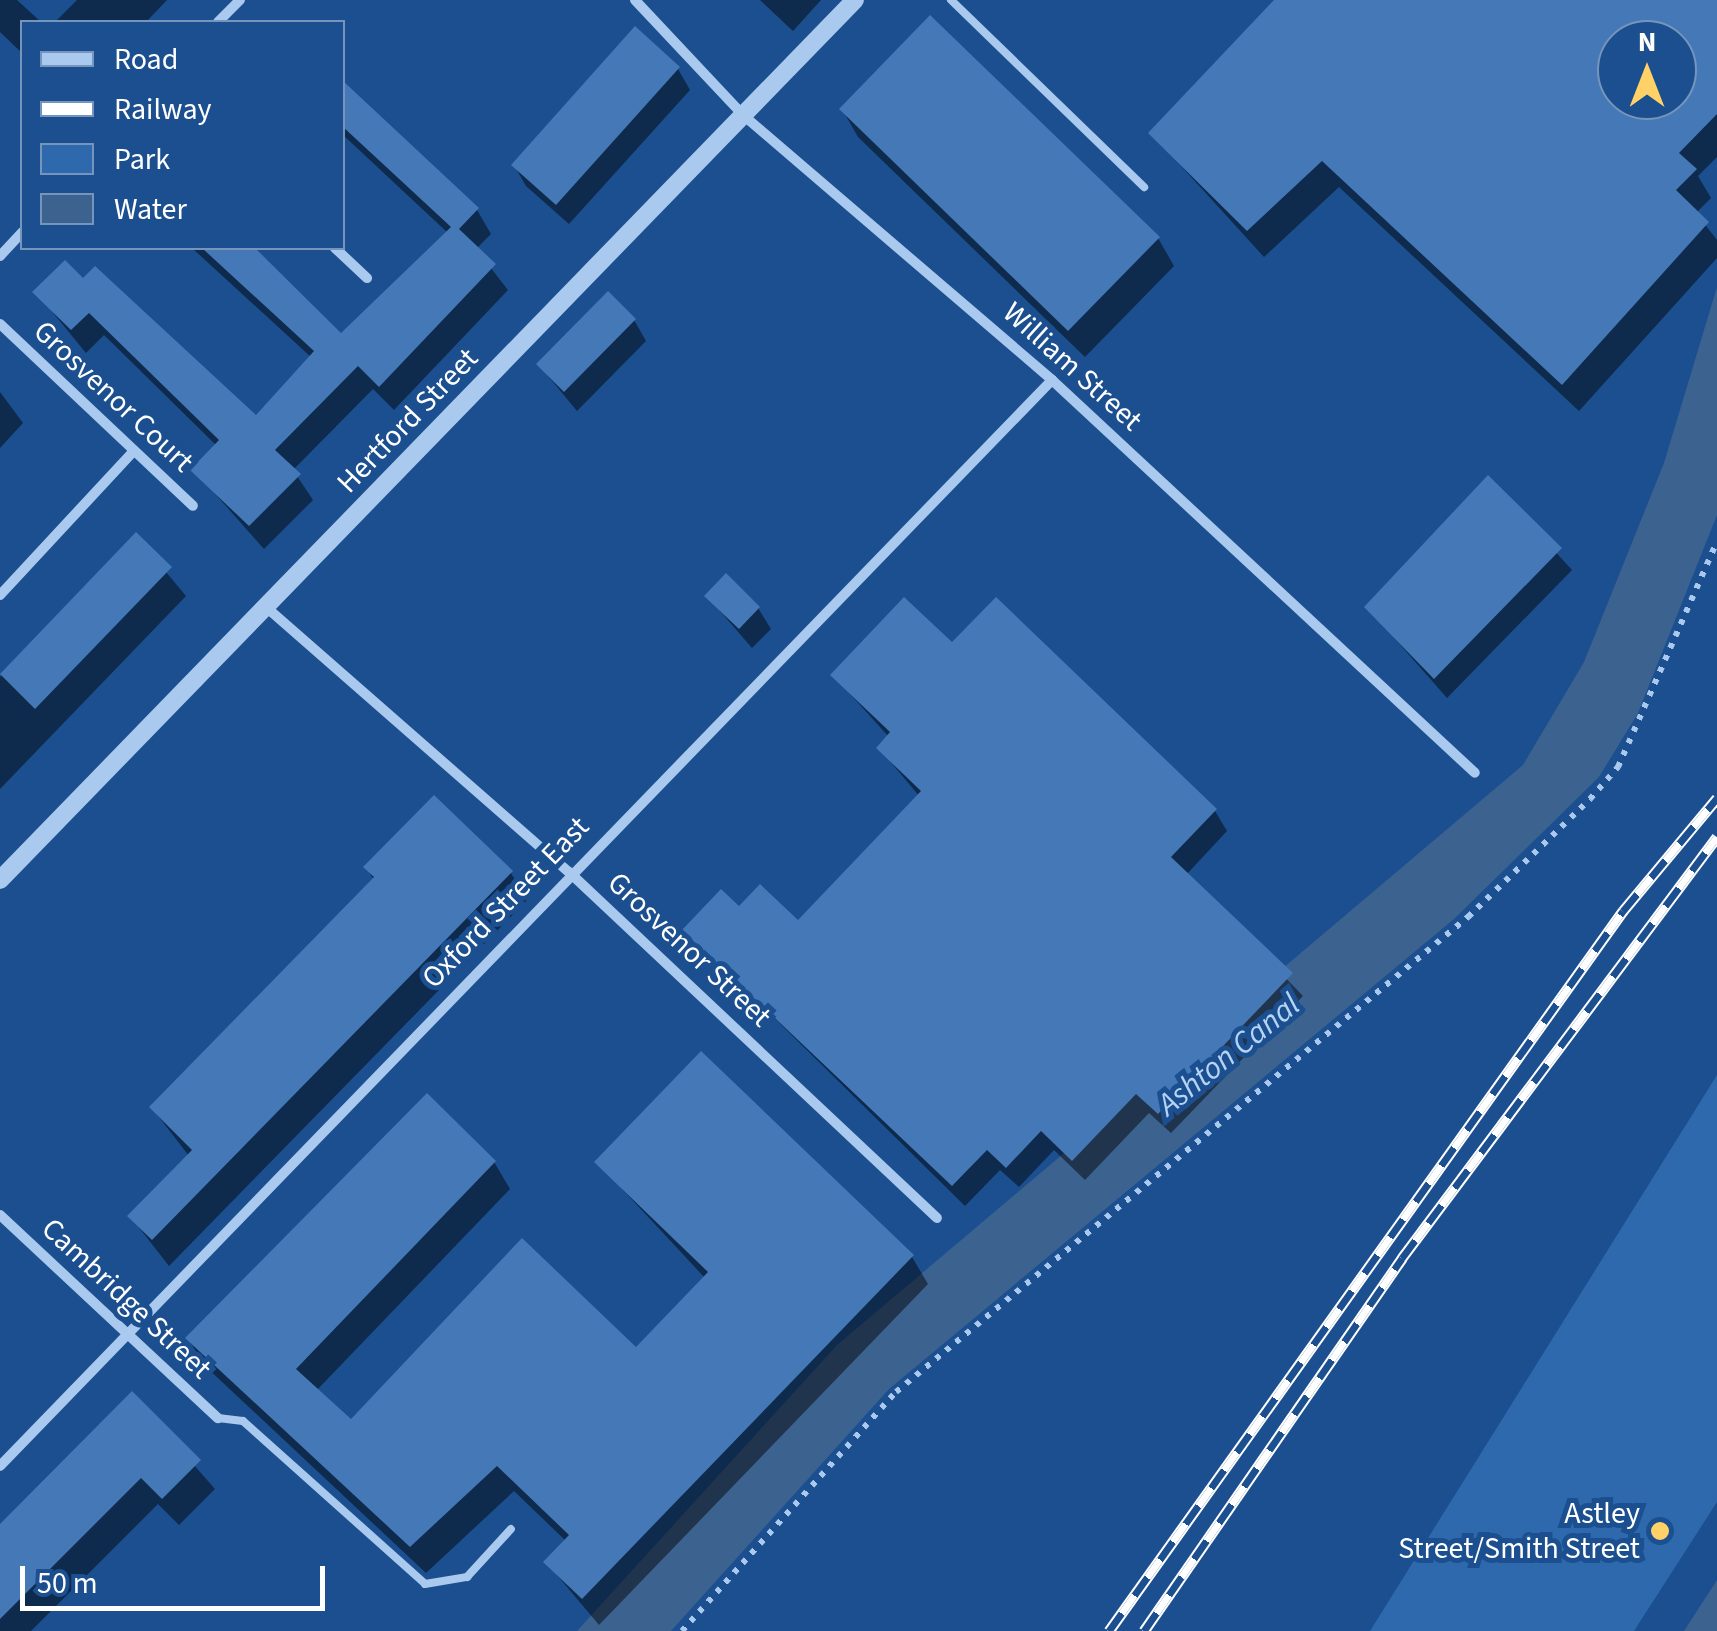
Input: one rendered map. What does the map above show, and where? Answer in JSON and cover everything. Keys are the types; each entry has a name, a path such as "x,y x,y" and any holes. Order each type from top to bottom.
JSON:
{"street":[{"path":"220,20 240,0"},
{"name":"William Street","path":"634,0 743,115 1052,380 1474,773"},
{"name":"Hertford Street","path":"0,880 855,0"},
{"path":"0,256 20,234"},
{"path":"338,250 367,278"},
{"name":"Grosvenor Court","path":"0,324 192,506"},
{"name":"Oxford Street East","path":"0,1466 569,872 1052,380"},
{"path":"0,596 134,452"},
{"name":"Grosvenor Street","path":"266,607 569,872 936,1218"},
{"name":"Cambridge Street","path":"0,1215 126,1337 218,1418"}],"lane":[{"path":"950,0 1144,187"},
{"path":"218,1418 243,1421 426,1584 467,1577 511,1529"}],"path":[{"path":"682,1631 896,1392 1468,917 1590,799 1618,767 1717,542"}],"green space":[{"path":"1717,1075 1717,1502 1634,1631 1370,1631"}],"water":[{"name":"Ashton Canal","path":"1717,287 1717,515 1638,713 1599,777 1454,919 889,1389 671,1631 577,1631 837,1345 1523,765 1584,662 1664,463"},
{"path":"1717,1580 1717,1631 1684,1631"}],"building":[{"path":"1274,0 1717,0 1717,114 1679,153 1697,169 1676,190 1709,222 1562,385 1322,161 1247,231 1148,133"},
{"path":"930,15 1160,237 1068,331 839,109"},
{"path":"635,26 680,67 556,205 511,165"},
{"path":"345,83 479,208 459,229 496,264 379,387 358,366 275,450 301,474 249,526 190,470 219,440 89,313 71,330 32,292 65,260 83,278 95,266 256,415 314,351 204,250 257,250 341,333 451,227 345,129"},
{"path":"608,291 636,319 564,392 536,364"},
{"path":"1488,475 1562,548 1434,679 1364,607"},
{"path":"136,532 172,567 35,709 0,674"},
{"path":"726,573 760,607 739,629 704,596"},
{"path":"904,597 952,642 996,597 1217,809 1171,857 1293,973 1158,1114 1136,1094 1072,1161 1041,1131 1006,1168 987,1150 952,1186 682,930 721,889 739,906 760,884 798,920 921,791 876,748 890,732 830,675"},
{"path":"434,795 513,871 152,1240 127,1216 192,1150 149,1107 374,877 363,867"},
{"path":"701,1051 914,1255 582,1599 543,1562 569,1535 497,1466 410,1547 185,1338 427,1093 496,1161 296,1369 351,1419 522,1238 636,1347 708,1272 594,1162"},
{"path":"132,1391 201,1460 162,1499 141,1478 0,1619 0,1524"}],"railway":[{"path":"1109,1631 1623,911 1717,798"},
{"path":"1144,1631 1402,1258 1717,837"}],"place":[{"name":"Astley Street/Smith Street","path":"1660,1531"}]}
